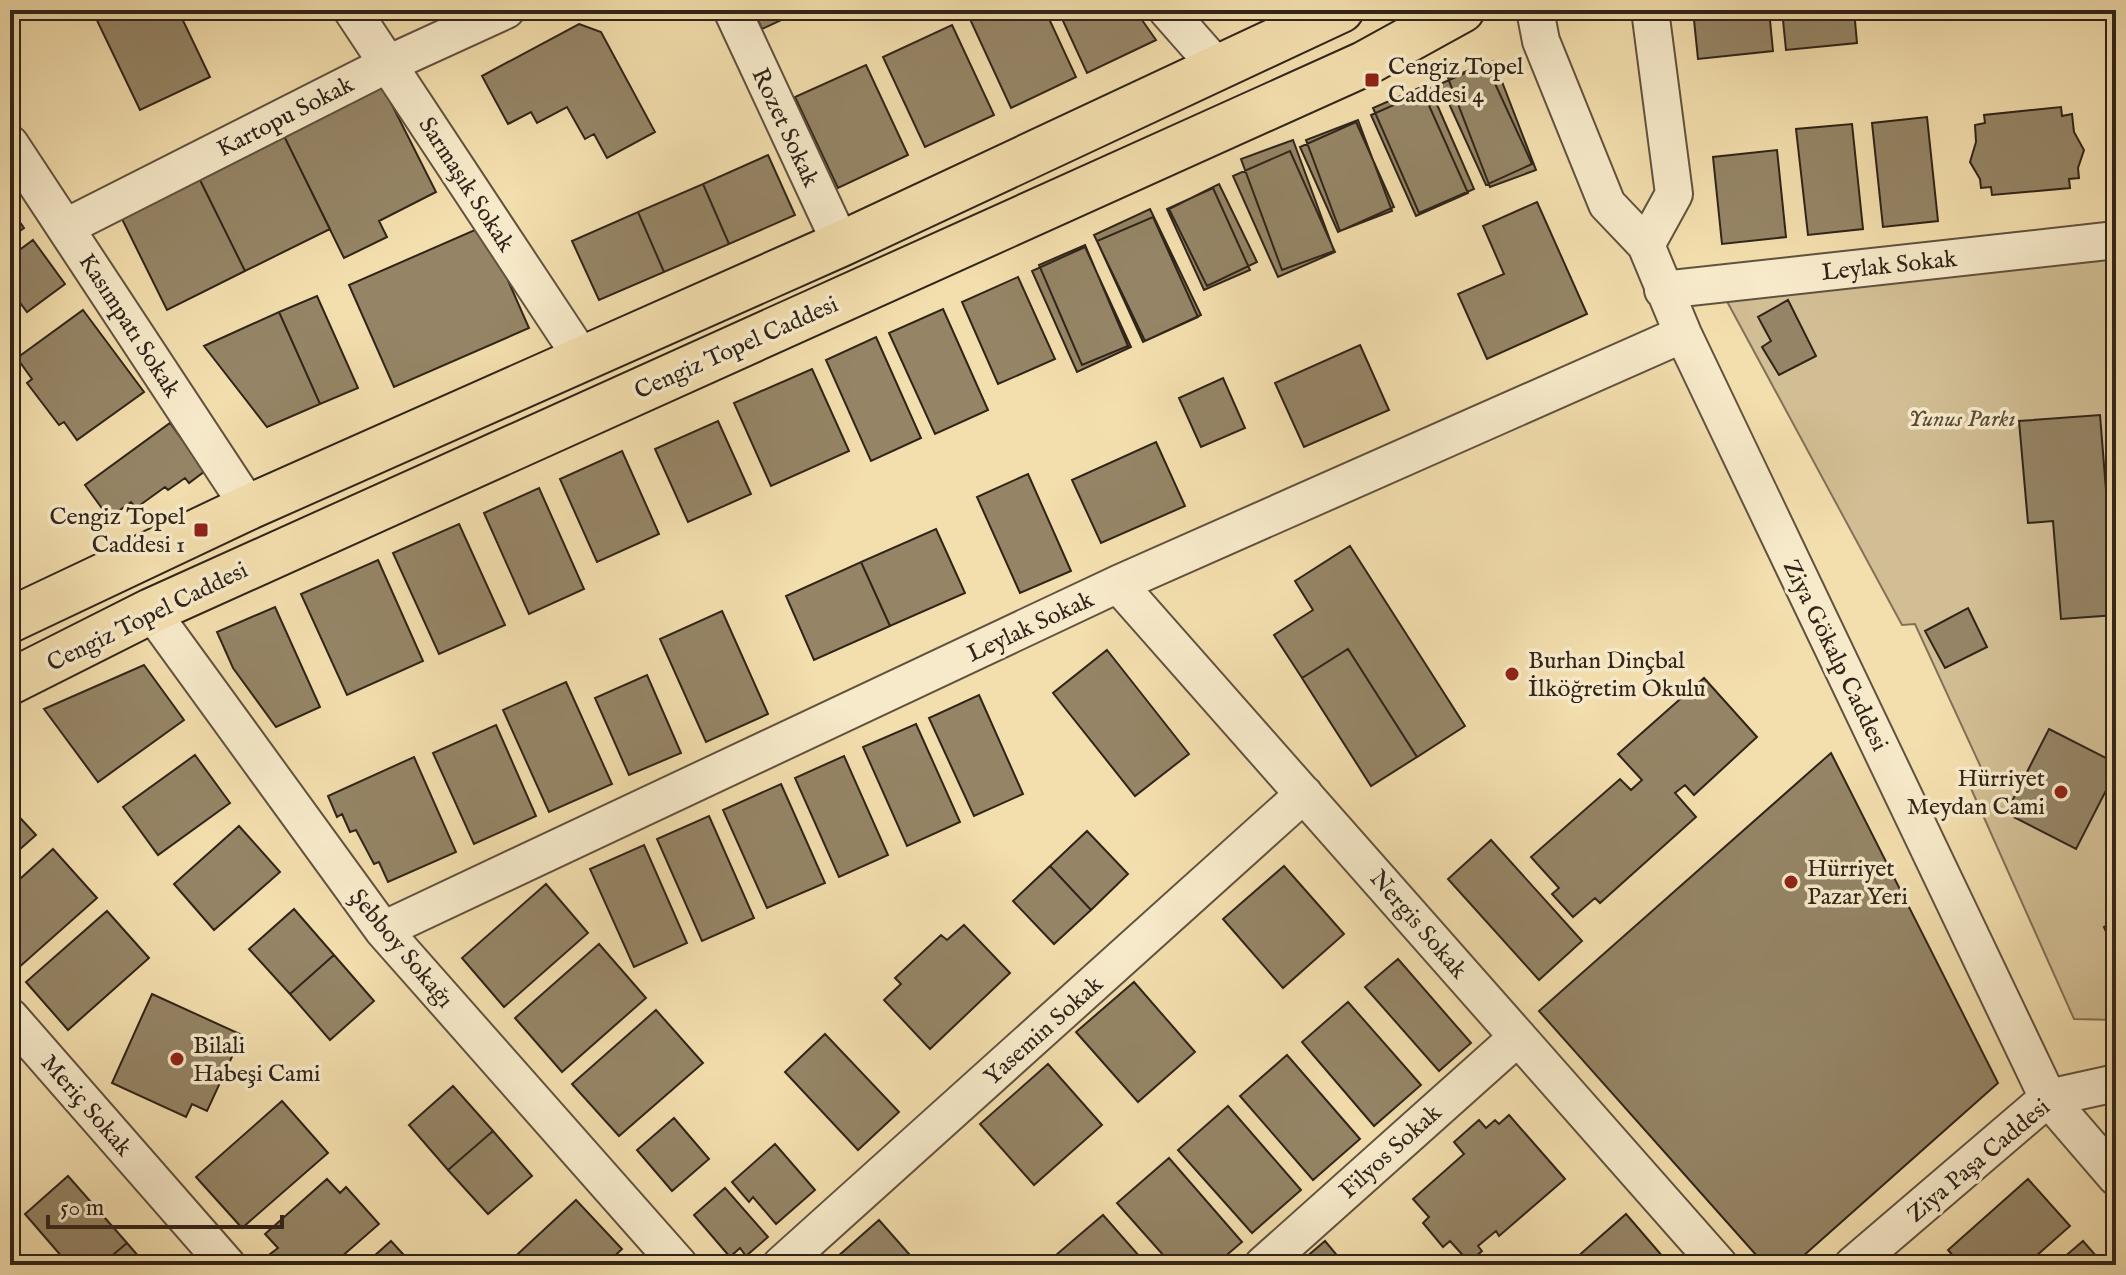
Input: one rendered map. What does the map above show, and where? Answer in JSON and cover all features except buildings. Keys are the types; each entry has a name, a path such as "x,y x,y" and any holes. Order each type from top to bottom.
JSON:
{"main road":[{"path":"10,620 249,507 841,244 1341,10"},
{"name":"Cengiz Topel Caddesi","path":"10,682 151,611 1364,64 1462,10"}],"street":[{"name":"Sarmaşık Sokak","path":"352,10 582,358"},
{"name":"Kartopu Sokak","path":"66,227 388,64 506,10"},
{"name":"Rozet Sokak","path":"732,10 841,244"},
{"path":"1167,10 1218,68"},
{"name":"Ziya Gökalp Caddesi","path":"1535,10 1541,41 1607,204 1646,245 1683,334 2048,1098 2116,1177"},
{"path":"1646,245 1674,194 1650,10"},
{"name":"Kasımpatı Sokak","path":"10,144 249,507"},
{"name":"Leylak Sokak","path":"1663,290 2115,249"},
{"name":"Leylak Sokak","path":"383,930 1118,584 1683,334"},
{"name":"Nergis Sokak","path":"1118,584 1719,1265"},
{"name":"Şebboy Sokağı","path":"151,611 383,930 679,1265"},
{"name":"Yasemin Sokak","path":"781,1265 1304,794"},
{"name":"Meriç Sokak","path":"10,1017 227,1265"},
{"name":"Filyos Sokak","path":"1263,1265 1518,1037"},
{"name":"Ziya Paşa Caddesi","path":"1853,1265 2048,1098 2116,1083"}],"green space":[{"name":"Yunus Parkı","path":"2108,247 2116,314 2116,1020 2074,1019 1969,784 1984,774 1915,624 1902,625 1723,294"}],"place":[{"name":"Cengiz Topel Caddesi 4","path":"1372,80"},
{"name":"Cengiz Topel Caddesi 1","path":"201,530"},
{"name":"Burhan Dinçbal İlköğretim Okulu","path":"1512,674"},
{"name":"Hürriyet Meydan Cami","path":"2061,792"},
{"name":"Hürriyet Pazar Yeri","path":"1791,882"},
{"name":"Bilali Habeşi Cami","path":"177,1059"}]}
